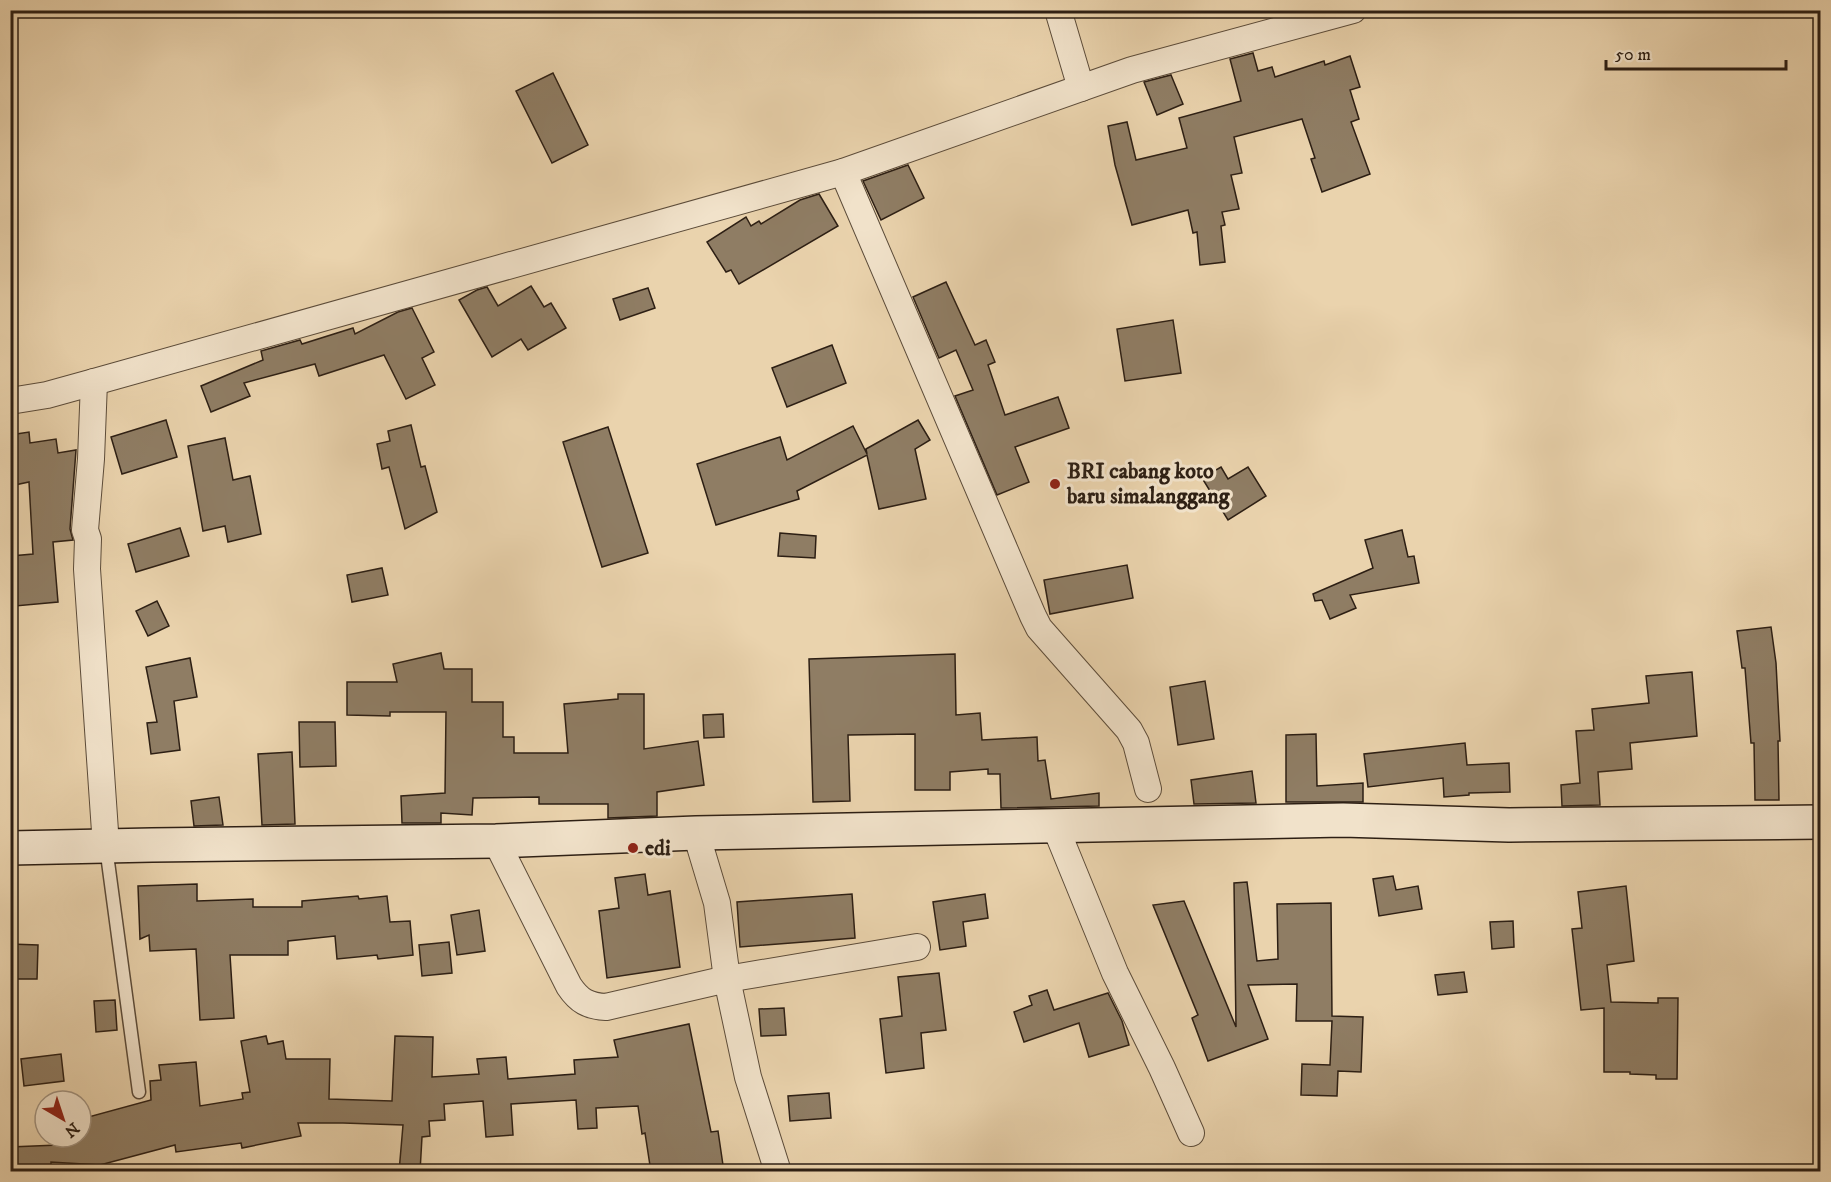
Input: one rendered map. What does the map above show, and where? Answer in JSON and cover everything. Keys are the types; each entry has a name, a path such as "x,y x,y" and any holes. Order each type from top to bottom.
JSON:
{"main road":[{"path":"10,848 496,841 696,833 1055,826 1144,804 1342,820 1509,825 1821,822"}],"street":[{"path":"1058,10 1081,88"},
{"path":"10,401 47,395 843,172 1283,19 1353,10"},
{"path":"843,172 1033,616 1039,628 1130,730 1136,743 1144,804"},
{"path":"94,382 86,530 87,569 106,846"},
{"path":"1055,826 1115,973 1191,1133"},
{"path":"696,833 717,903 727,980 748,1077 778,1172"},
{"path":"496,841 569,986 582,1002 593,1006 606,1007 727,980 917,947"}],"lane":[{"path":"106,846 138,1092"}],"building":[{"path":"1253,53 1258,71 1272,67 1275,77 1324,61 1325,65 1350,56 1360,87 1350,90 1359,119 1351,122 1370,174 1322,192 1311,159 1315,158 1302,119 1234,137 1242,173 1231,175 1239,209 1222,212 1225,225 1221,226 1225,262 1200,265 1197,232 1193,233 1188,210 1132,225 1115,165 1108,126 1127,122 1136,160 1187,148 1179,118 1241,101 1230,59"},
{"path":"553,73 588,145 552,163 516,91"},
{"path":"1171,75 1183,104 1157,115 1144,82"},
{"path":"908,165 924,198 881,220 863,181"},
{"path":"819,194 838,226 739,284 731,270 726,272 707,242 746,217 751,226 759,221 761,224 800,200"},
{"path":"946,282 975,345 986,340 995,362 988,365 1005,415 1058,397 1069,428 1015,447 1029,482 997,495 955,396 973,390 956,350 939,358 913,297"},
{"path":"531,286 544,307 551,303 566,328 528,350 521,339 492,357 459,300 487,287 498,306"},
{"path":"648,288 655,308 620,320 613,299"},
{"path":"412,308 434,352 422,358 435,385 406,399 384,355 319,376 315,364 244,383 250,396 211,412 201,386 263,360 261,351 300,340 302,344 353,328 355,334 398,312"},
{"path":"1173,320 1181,373 1125,381 1117,329"},
{"path":"832,345 846,383 787,407 772,368"},
{"path":"166,420 177,457 122,474 111,437"},
{"path":"918,420 930,440 915,449 926,499 879,509 867,455 797,491 799,499 716,525 697,464 780,437 787,460 853,426 867,454 866,449"},
{"path":"411,425 421,467 425,466 437,512 405,529 389,467 382,469 377,444 390,441 388,431"},
{"path":"608,427 648,553 602,567 563,442"},
{"path":"29,432 30,443 56,439 58,453 76,450 70,529 73,540 53,542 58,602 15,606 11,556 33,554 29,482 10,486 10,435"},
{"path":"225,438 233,480 250,476 261,534 228,542 225,526 203,531 188,446"},
{"path":"1221,467 1228,479 1248,467 1266,496 1228,520 1202,478"},
{"path":"180,528 189,556 136,572 128,544"},
{"path":"1402,530 1408,557 1414,556 1419,583 1350,595 1356,608 1330,619 1322,600 1315,601 1313,594 1373,568 1365,540"},
{"path":"780,533 816,536 815,558 778,556"},
{"path":"1127,565 1133,598 1050,614 1044,580"},
{"path":"382,568 388,595 352,602 347,575"},
{"path":"157,601 169,626 148,636 136,611"},
{"path":"1771,627 1776,663 1780,741 1778,741 1779,800 1755,800 1754,743 1751,743 1745,668 1742,668 1737,631"},
{"path":"441,653 444,669 472,669 472,702 503,702 503,737 514,737 514,753 568,753 564,704 618,699 618,694 644,694 644,749 698,741 704,785 657,792 657,816 608,818 608,804 539,804 539,797 473,798 472,815 441,813 441,823 402,823 401,796 445,793 446,712 390,712 390,716 347,715 347,682 397,682 393,664"},
{"path":"955,654 956,715 980,713 982,740 1037,737 1038,761 1045,760 1051,799 1099,793 1099,806 1001,808 1000,774 988,774 988,769 950,772 950,790 915,790 915,734 848,735 850,801 813,802 809,659"},
{"path":"190,658 197,697 174,701 180,750 151,754 147,723 157,722 146,667"},
{"path":"1692,672 1697,736 1630,743 1632,769 1598,772 1600,805 1562,806 1561,785 1580,783 1576,731 1594,730 1592,709 1649,703 1646,676"},
{"path":"1205,681 1214,739 1178,745 1170,687"},
{"path":"723,714 724,737 704,738 703,715"},
{"path":"299,722 335,722 336,766 300,767"},
{"path":"1316,734 1317,786 1363,783 1363,802 1286,802 1286,735"},
{"path":"1465,743 1467,765 1509,763 1510,792 1469,793 1469,795 1444,797 1443,778 1368,787 1364,754"},
{"path":"292,752 295,824 262,825 258,754"},
{"path":"1252,771 1256,803 1194,804 1191,780"},
{"path":"219,797 223,825 194,826 191,801"},
{"path":"645,874 648,895 670,891 680,967 607,978 599,911 619,908 615,878"},
{"path":"1393,876 1396,890 1418,886 1422,909 1379,916 1373,879"},
{"path":"1247,882 1257,961 1278,959 1277,904 1331,903 1332,1016 1363,1017 1361,1072 1338,1071 1337,1096 1301,1095 1302,1064 1330,1065 1332,1021 1296,1021 1297,984 1248,985 1268,1039 1208,1061 1192,1018 1198,1015 1153,905 1184,901 1236,1027 1234,883"},
{"path":"197,884 197,901 253,899 253,907 302,907 302,901 387,896 390,922 410,921 413,955 378,959 377,955 337,959 335,936 288,941 288,955 230,955 234,1018 200,1020 196,949 150,951 149,935 140,939 138,886"},
{"path":"1626,886 1634,961 1607,965 1611,1002 1658,1003 1658,998 1678,998 1677,1079 1656,1079 1656,1075 1630,1074 1630,1072 1604,1072 1604,1008 1581,1010 1572,929 1582,928 1578,892"},
{"path":"852,894 855,938 740,947 737,902"},
{"path":"985,894 988,918 963,922 966,946 940,950 933,902"},
{"path":"479,910 485,951 457,955 451,915"},
{"path":"1513,921 1514,947 1492,949 1490,922"},
{"path":"449,942 452,973 422,976 419,945"},
{"path":"10,944 38,945 37,979 10,979"},
{"path":"1464,972 1467,992 1438,995 1435,975"},
{"path":"939,973 946,1030 921,1033 924,1068 886,1073 880,1019 902,1016 898,977"},
{"path":"1047,990 1054,1010 1108,993 1122,1021 1129,1045 1089,1057 1079,1023 1024,1042 1014,1012 1032,1005 1029,996"},
{"path":"115,1000 117,1030 96,1032 94,1001"},
{"path":"784,1008 786,1035 761,1036 759,1009"},
{"path":"689,1024 711,1132 718,1131 724,1172 651,1172 638,1106 596,1108 597,1128 578,1129 576,1100 511,1104 513,1135 486,1137 483,1101 444,1104 445,1120 429,1121 430,1136 422,1137 420,1172 399,1172 403,1125 298,1123 301,1136 242,1148 241,1143 176,1152 175,1145 100,1165 51,1162 51,1172 10,1172 10,1147 93,1149 93,1116 151,1100 150,1081 161,1080 159,1065 196,1062 200,1106 243,1099 242,1093 250,1092 241,1041 266,1036 268,1044 283,1041 286,1059 330,1059 329,1099 392,1101 395,1036 433,1037 432,1077 479,1074 477,1059 506,1057 508,1079 575,1074 574,1060 618,1057 614,1040"},
{"path":"61,1054 64,1081 24,1086 21,1059"},
{"path":"829,1093 831,1118 790,1121 788,1096"}],"place":[{"name":"BRI cabang koto baru simalanggang","path":"1055,484"},
{"name":"edi","path":"633,848"}]}
